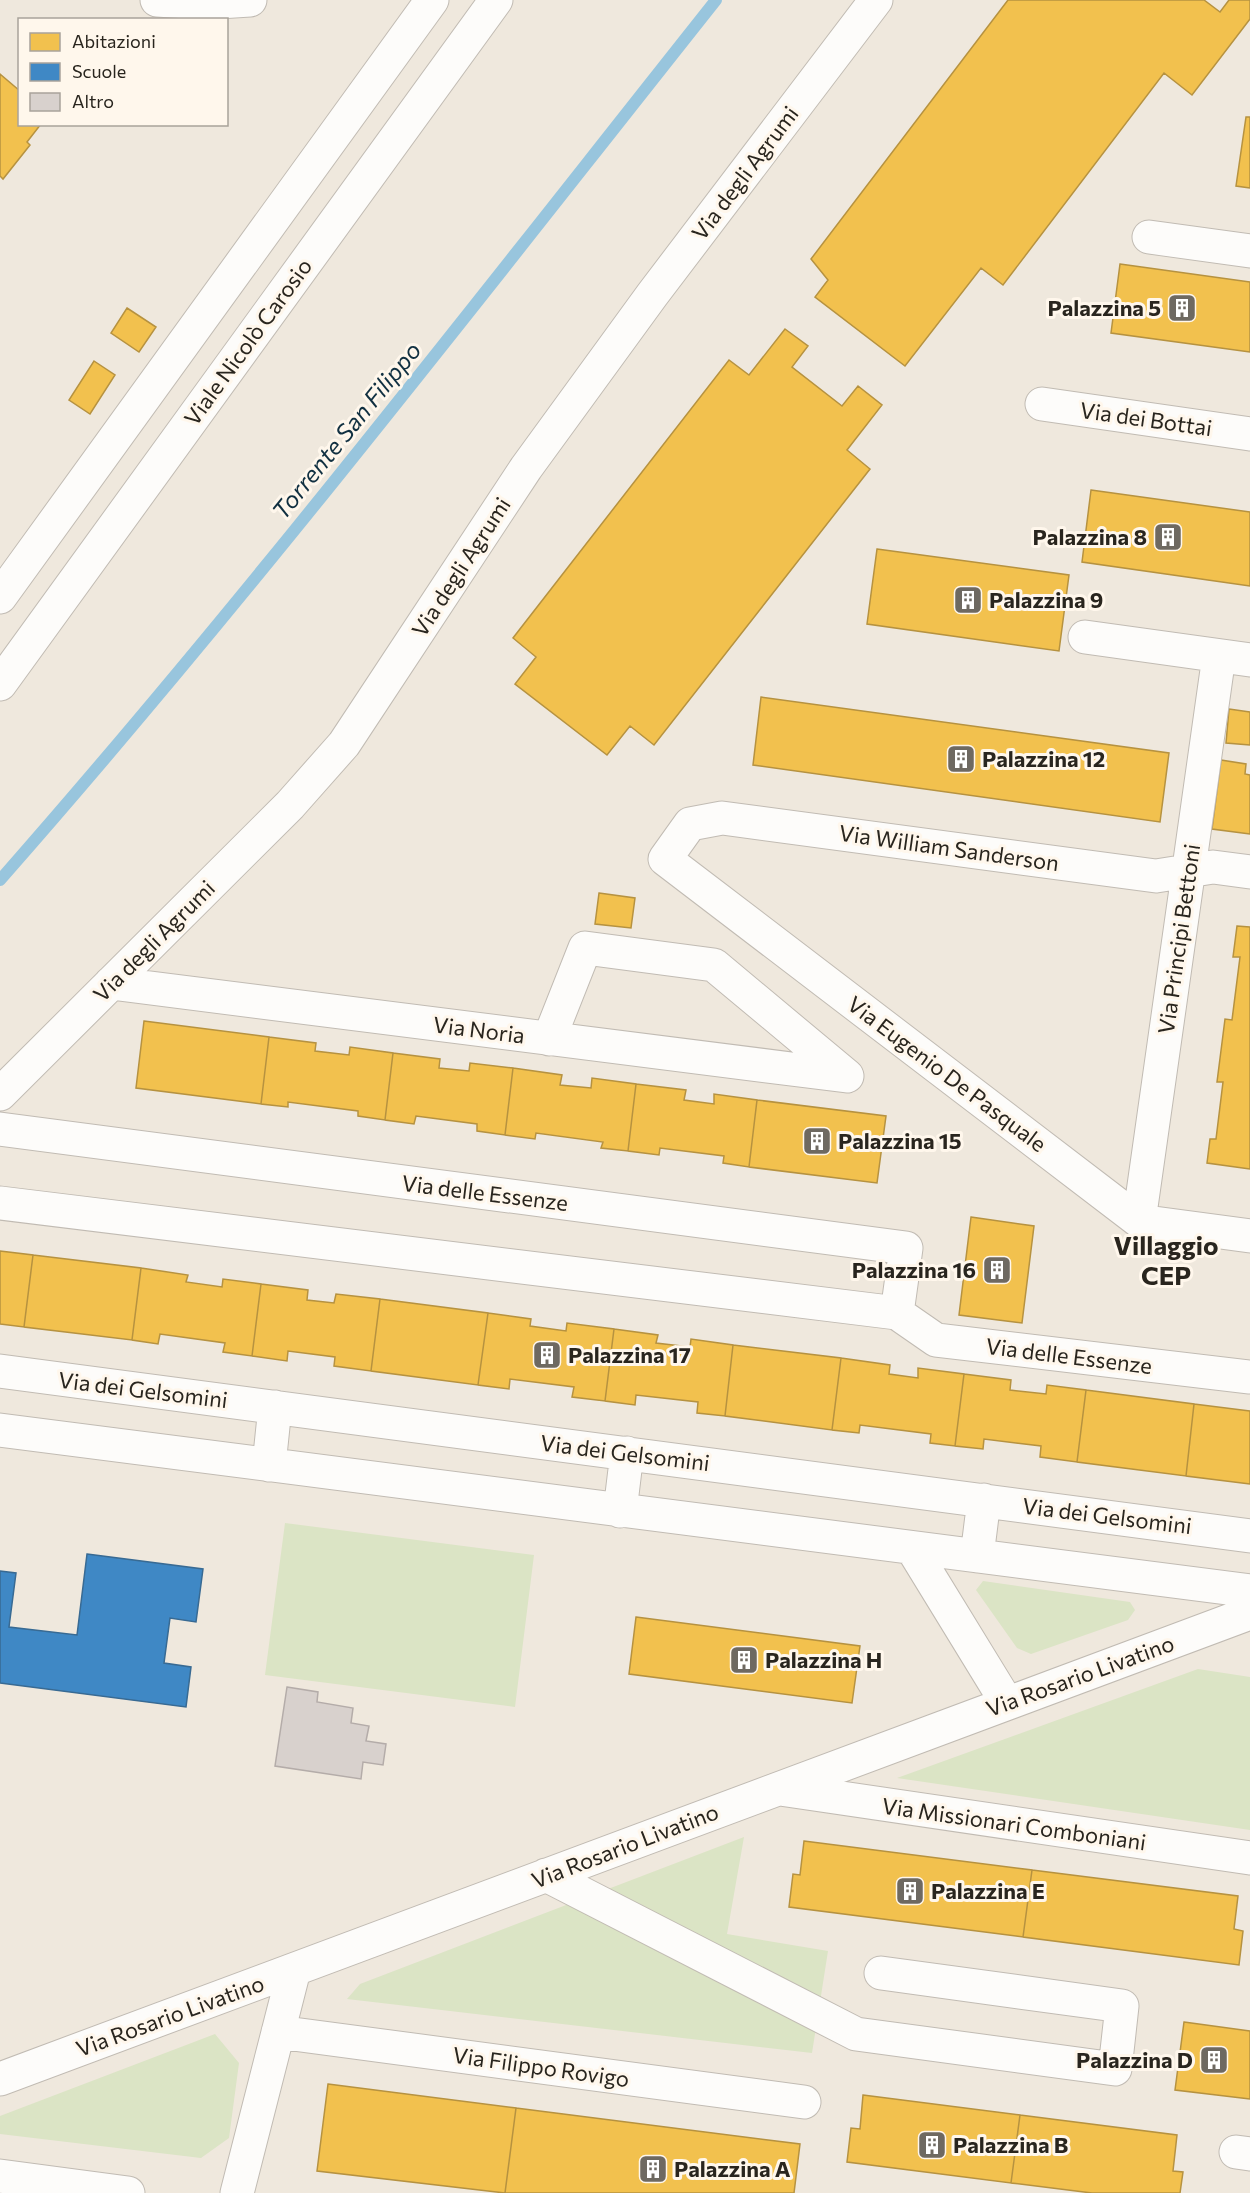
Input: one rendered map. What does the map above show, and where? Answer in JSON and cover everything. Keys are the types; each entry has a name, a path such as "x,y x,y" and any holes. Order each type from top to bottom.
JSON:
{"street":[{"path":"157,0 203,3 250,0"},
{"path":"0,597 432,0"},
{"name":"Viale Nicolò Carosio","path":"0,684 496,0"},
{"name":"Via degli Agrumi","path":"0,1094 290,804 344,744 525,468 652,295 876,0"},
{"path":"1149,237 1250,251"},
{"name":"Via dei Bottai","path":"1042,404 1250,434"},
{"path":"1085,637 1234,658"},
{"name":"Via Principi Bettoni","path":"1139,1221 1189,871 1234,658"},
{"name":"Via William Sanderson","path":"665,859 690,824 722,818 1156,876 1213,867 1250,872"},
{"name":"Via Eugenio De Pasquale","path":"665,859 1139,1221 1250,1236"},
{"name":"Via Noria","path":"111,983 847,1076 714,965 585,948 549,1038"},
{"name":"Via delle Essenze","path":"0,1129 906,1248 897,1313"},
{"name":"Via delle Essenze","path":"0,1203 897,1313 936,1340 1250,1377"},
{"name":"Via dei Gelsomini","path":"0,1371 1250,1536"},
{"path":"269,1466 275,1407"},
{"path":"0,1430 1250,1591"},
{"path":"620,1511 627,1453"},
{"path":"978,1556 984,1500"},
{"path":"912,1548 1007,1704"},
{"name":"Via Rosario Livatino","path":"0,2079 1250,1613"},
{"name":"Via Missionari Comboniani","path":"778,1789 1250,1858"},
{"path":"546,1875 856,2034 1115,2069 1122,2006 881,1973"},
{"path":"237,2193 294,1970"},
{"name":"Via Filippo Rovigo","path":"278,2032 804,2102"},
{"path":"0,2176 128,2193"}],"green space":[{"path":"285,1523 534,1555 515,1707 265,1675"},
{"path":"983,1581 1130,1602 1135,1610 1128,1620 1031,1654 1017,1648 976,1590"},
{"path":"1198,1669 1250,1677 1250,1830 897,1778"},
{"path":"744,1837 727,1934 828,1951 812,2053 347,1999 360,1984"},
{"path":"215,2034 239,2063 229,2138 201,2158 0,2134 0,2116"}],"building: Abitazioni":[{"path":"1008,0 1204,0 1220,12 1229,0 1250,0 1250,19 1192,95 1164,73 1003,285 981,268 905,366 815,297 828,280 811,259"},
{"path":"0,74 18,89 18,126 39,126 27,142 30,145 3,179 0,176"},
{"path":"1246,117 1250,117 1250,188 1236,186"},
{"name":"Palazzina 5","path":"1120,264 1250,282 1250,352 1111,333"},
{"path":"127,308 156,327 139,352 111,333"},
{"path":"785,329 808,346 792,367 842,406 858,386 882,405 847,450 870,469 654,745 630,726 607,755 515,684 536,657 513,638 729,360 749,375"},
{"path":"94,361 115,375 90,414 69,400"},
{"name":"Palazzina 8","path":"1091,490 1250,512 1250,586 1082,562"},
{"name":"Palazzina 9","path":"877,549 1069,575 1059,651 867,624"},
{"name":"Palazzina 12","path":"761,697 1169,753 1160,822 753,765"},
{"path":"1229,709 1250,712 1250,745 1226,743"},
{"path":"1221,760 1246,764 1245,774 1250,775 1250,834 1212,829"},
{"path":"599,893 635,898 631,928 595,924"},
{"path":"1237,926 1250,927 1250,1169 1207,1163 1210,1139 1216,1139 1223,1082 1217,1082 1225,1019 1232,1020 1240,957 1233,957"},
{"path":"144,1021 269,1037 261,1104 136,1088"},
{"path":"269,1037 316,1043 315,1051 349,1055 350,1047 393,1053 385,1120 358,1116 358,1111 288,1102 288,1107 261,1104"},
{"path":"393,1053 440,1059 439,1068 469,1071 470,1063 513,1068 505,1135 477,1131 477,1124 416,1116 414,1124 385,1120"},
{"path":"513,1068 562,1075 560,1085 591,1088 592,1078 636,1084 628,1151 601,1148 603,1142 536,1133 535,1139 505,1135"},
{"path":"636,1084 686,1090 684,1100 714,1104 714,1094 757,1100 749,1167 723,1163 724,1156 660,1148 659,1155 628,1151"},
{"name":"Palazzina 15","path":"757,1100 886,1116 877,1183 749,1167"},
{"name":"Palazzina 16","path":"971,1217 1034,1226 1022,1323 959,1315"},
{"path":"0,1251 33,1255 24,1327 0,1324"},
{"path":"33,1255 141,1268 132,1340 24,1327"},
{"path":"141,1268 188,1275 186,1282 222,1287 223,1279 261,1284 252,1356 223,1352 225,1343 160,1334 158,1344 132,1340"},
{"path":"261,1284 308,1290 307,1300 334,1303 336,1294 380,1299 371,1371 334,1366 335,1357 288,1351 287,1361 252,1356"},
{"path":"380,1299 488,1313 478,1385 371,1371"},
{"name":"Palazzina 17","path":"488,1313 531,1319 530,1326 566,1331 567,1323 614,1329 605,1401 572,1397 574,1387 510,1379 509,1389 478,1385"},
{"name":"Palazzina 17","path":"614,1329 658,1335 656,1343 690,1347 691,1339 733,1345 725,1416 697,1413 698,1402 636,1395 635,1405 605,1401"},
{"name":"Palazzina 17","path":"733,1345 841,1358 832,1430 725,1416"},
{"path":"841,1358 890,1365 889,1374 918,1378 918,1368 964,1374 955,1446 930,1443 931,1434 860,1425 859,1433 832,1430"},
{"path":"964,1374 1011,1380 1010,1390 1046,1394 1047,1385 1086,1390 1077,1462 1040,1457 1041,1446 984,1439 983,1449 955,1446"},
{"path":"1086,1390 1194,1404 1186,1476 1077,1462"},
{"path":"1194,1404 1250,1411 1250,1484 1186,1476"},
{"name":"Palazzina H","path":"636,1617 860,1646 852,1703 629,1674"},
{"name":"Palazzina E","path":"804,1841 1032,1870 1023,1937 789,1907 793,1874 800,1875"},
{"name":"Palazzina E","path":"1032,1870 1238,1896 1234,1929 1243,1931 1239,1965 1023,1937"},
{"name":"Palazzina D","path":"1184,2022 1250,2031 1250,2099 1175,2090"},
{"path":"328,2084 516,2108 505,2193 317,2171"},
{"name":"Palazzina B","path":"863,2095 1020,2115 1011,2183 847,2162 851,2128 860,2129"},
{"name":"Palazzina A","path":"516,2108 800,2144 794,2193 505,2193"},
{"name":"Palazzina B","path":"1020,2115 1177,2135 1173,2171 1183,2172 1180,2193 1092,2193 1011,2183"}],"building: Scuole":[{"path":"87,1554 203,1569 196,1622 170,1618 164,1663 191,1667 186,1707 0,1683 0,1571 16,1573 9,1627 77,1635"}],"building: Altro":[{"path":"287,1687 318,1692 317,1702 353,1708 351,1723 369,1726 366,1741 386,1744 383,1765 363,1762 361,1779 275,1766"}],"waterway":[{"name":"Torrente San Filippo","path":"0,880 93,773 274,555 716,0"}],"place":[{"name":"Palazzina 5","path":"1182,308"},
{"name":"Palazzina 8","path":"1168,537"},
{"name":"Palazzina 9","path":"968,600"},
{"name":"Palazzina 12","path":"961,759"},
{"name":"Palazzina 15","path":"817,1141"},
{"name":"Palazzina 16","path":"997,1270"},
{"name":"Palazzina 17","path":"547,1355"},
{"name":"Palazzina H","path":"744,1660"},
{"name":"Palazzina E","path":"910,1891"},
{"name":"Palazzina D","path":"1214,2060"},
{"name":"Palazzina B","path":"932,2145"},
{"name":"Palazzina A","path":"653,2169"}],"district":[{"name":"Villaggio CEP","path":"1166,1261"}]}
